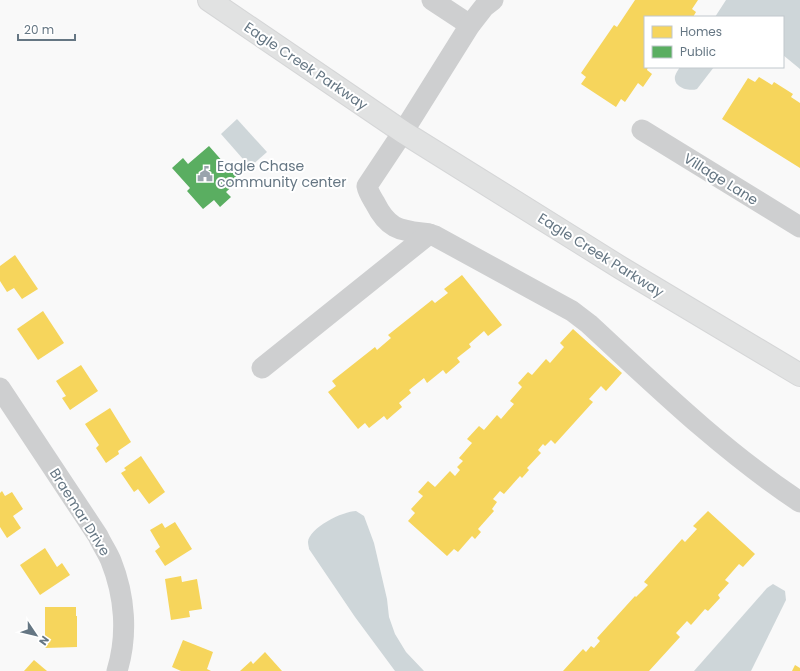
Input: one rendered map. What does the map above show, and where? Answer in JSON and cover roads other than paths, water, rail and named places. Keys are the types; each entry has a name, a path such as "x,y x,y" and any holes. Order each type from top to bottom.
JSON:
{"main road":[{"name":"Eagle Creek Parkway","path":"209,0 403,132 621,268 800,375"}],"street":[{"path":"432,0 470,25"},
{"path":"493,0 484,7 470,25 403,132 366,186 380,214 387,222 401,229 429,234 441,238 572,311 589,324 719,443 798,496"},
{"name":"Village Lane","path":"642,130 800,228"},
{"path":"262,368 429,234"},
{"name":"Braemar Drive","path":"0,388 98,536 111,560 122,595 124,621 122,648 117,671"}],"place":[{"name":"Eagle Chase community center","path":"205,174"}]}
